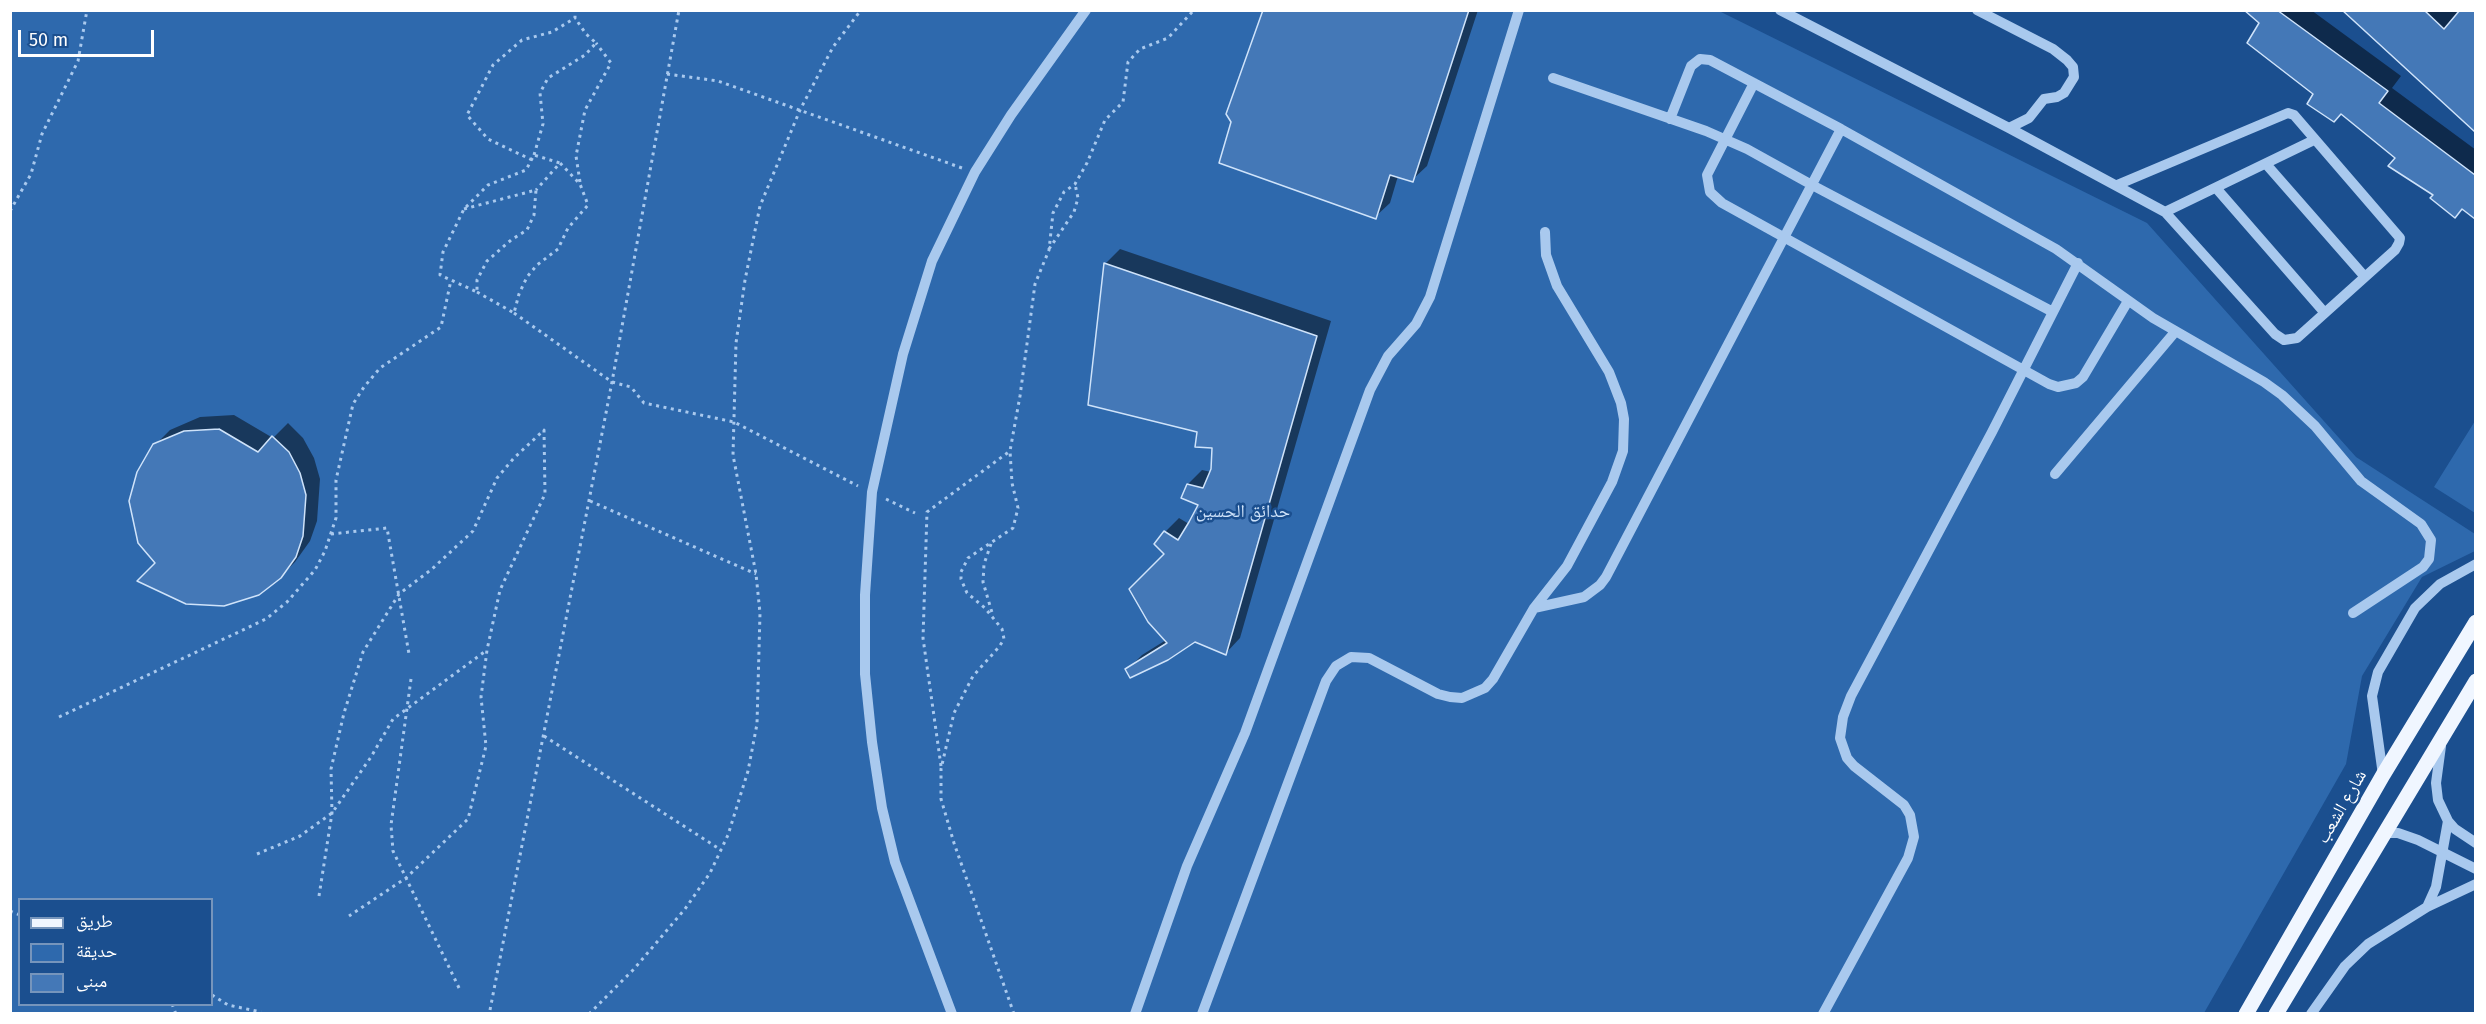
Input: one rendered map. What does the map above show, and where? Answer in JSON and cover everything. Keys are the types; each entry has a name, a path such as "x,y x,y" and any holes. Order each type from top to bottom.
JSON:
{"main road":[{"name":"شارع الشعب","path":"2246,1014 2383,775 2475,622"},
{"path":"2276,1014 2475,681"},
{"path":"2277,960 2300,975"}],"street":[{"path":"952,1014 895,862 882,808 865,674 865,594 872,492 903,354 932,261 975,172 1018,105 1086,10"},
{"path":"1136,1014 1187,866 1241,744 1370,390 1385,362 1416,324 1430,297 1519,10"},
{"path":"1780,10 2009,128 2165,212 2275,334 2283,340 2297,338 2395,250 2400,238 2294,115 2288,113 2117,185"},
{"path":"1977,10 2053,49 2073,68 2074,77 2064,93 2057,97 2044,99 2029,118 2009,128"},
{"path":"1670,119 1688,70 1700,59 1710,60 1841,129 2078,263 2128,301 2175,332 2245,370 2282,395 2315,426 2361,481 2413,518 2428,531 2431,540 2432,550 2423,567 2353,613"},
{"path":"1552,78 1724,138 2053,312"},
{"path":"1755,83 1724,138 1707,175 1710,192 1722,203 2058,387 2076,383 2083,377 2128,301"},
{"path":"1534,608 1584,597 1600,585 1606,577 1841,129"},
{"path":"2165,212 2314,140"},
{"path":"2266,164 2365,277"},
{"path":"2216,188 2324,312"},
{"path":"1202,1014 1326,681 1336,666 1343,660 1360,656 1370,658 1438,694 1462,698 1485,688 1493,679 1534,608 1567,566 1612,483 1623,451 1624,418 1615,387 1598,352 1564,302 1557,286 1545,255 1545,232"},
{"path":"1823,1014 1908,858 1914,837 1910,815 1904,805 1847,758 1840,738 1842,717 2078,263"},
{"path":"2055,474 2175,332"},
{"path":"2383,775 2372,696 2378,672 2415,608 2440,584 2475,564"},
{"path":"2443,734 2436,783 2438,800 2448,821 2475,843"},
{"path":"2427,906 2436,887 2448,821"},
{"path":"2385,833 2398,833 2475,869"},
{"path":"2311,1014 2345,966 2368,944 2427,906 2475,884"}],"path":[{"path":"10,211 31,174 42,135 78,61 87,10"},
{"path":"514,314 526,277 558,249 568,228 588,205 580,184 576,156 585,110 611,63 575,18 575,10"},
{"path":"490,1010 612,382 679,10"},
{"path":"589,1014 634,969 685,909 710,873 728,835 748,771 757,724 760,613 756,573 733,455 736,344 745,280 760,206 800,110 833,47 861,10"},
{"path":"1049,250 1053,213 1064,192 1075,184 1106,120 1123,102 1128,62 1140,49 1168,38 1194,10"},
{"path":"532,160 488,139 468,115 493,64 522,40 552,32 575,18"},
{"path":"596,43 585,55 548,78 540,93 543,124 532,160 526,170 488,185 464,209 443,252 440,275 477,292 514,314 612,382 631,387 644,404 734,422 915,513"},
{"path":"668,74 718,81 975,172"},
{"path":"534,154 560,164 580,184"},
{"path":"464,209 536,190 560,164"},
{"path":"941,770 954,713 973,676 1004,639 1002,629 967,593 961,579 961,572 968,558 1013,528 1018,508 1012,483 1010,451 1035,284 1049,250 1074,212 1078,198 1075,184"},
{"path":"477,292 477,280 487,261 511,240 527,230 534,215 536,190"},
{"path":"59,717 266,620 287,602 315,570 331,534 336,518 336,480 353,404 380,368 441,327 452,280"},
{"path":"319,896 332,813 331,769 344,713 363,652 399,594 432,569 473,531 497,478 514,458 544,430 545,494 500,590 487,650 481,697 486,746 468,819 406,878 349,916"},
{"path":"1010,451 927,512 923,638 941,770 941,799 954,843 1014,1014"},
{"path":"589,501 756,573"},
{"path":"331,534 387,528 409,654"},
{"path":"992,542 984,564 983,582 994,620"},
{"path":"256,854 300,836 332,813 371,757 393,719 487,650"},
{"path":"411,679 391,825 393,851 460,990"},
{"path":"544,736 721,850"},
{"path":"213,996 228,1005 261,1012"}],"green space":[{"name":"حدائق الحسين","path":"10,11 1719,11 2147,223 2356,457 2475,534 2475,551 2422,577 2362,676 2346,764 2204,1013 11,1013"},
{"path":"2475,421 2475,513 2434,487"}],"building":[{"path":"1263,10 1469,10 1413,182 1390,175 1376,219 1219,163 1231,122 1226,114"},
{"path":"2244,10 2277,10 2388,91 2379,103 2475,175 2475,219 2462,209 2455,218 2430,198 2433,195 2388,166 2395,158 2341,114 2334,122 2307,104 2313,94 2247,43 2259,23"},
{"path":"2342,10 2424,10 2444,29 2460,10 2475,10 2475,132"},
{"path":"1104,263 1317,336 1226,655 1195,642 1168,660 1130,678 1125,669 1167,643 1148,622 1129,589 1164,554 1154,544 1164,531 1178,540 1189,522 1198,505 1181,498 1187,484 1203,488 1211,469 1212,448 1195,447 1197,432 1088,405"},
{"path":"219,429 258,452 272,436 289,452 300,473 306,495 303,536 296,557 281,578 259,595 224,606 186,604 137,581 155,563 138,543 129,501 137,472 153,444 184,431"}]}
